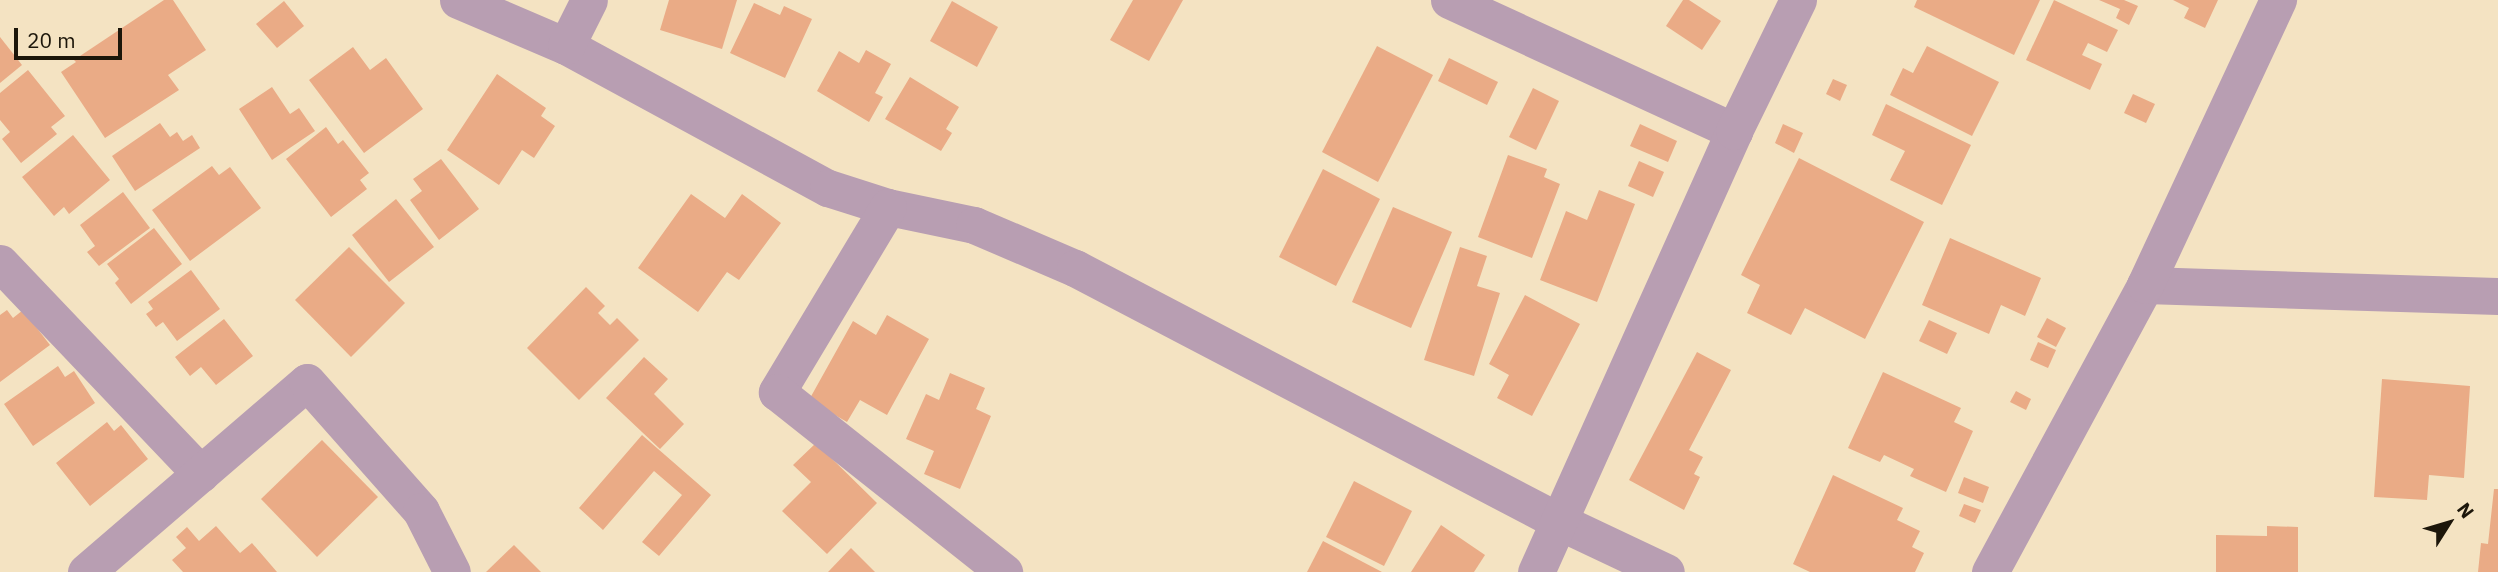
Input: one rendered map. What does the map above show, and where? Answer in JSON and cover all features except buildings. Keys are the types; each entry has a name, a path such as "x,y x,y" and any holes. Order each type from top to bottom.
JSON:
{"street":[{"path":"458,0 566,46 732,139 828,188 888,207 974,225 1075,268 1560,522 1666,572"},
{"path":"566,46 589,0"},
{"path":"1449,0 1734,131"},
{"path":"1536,572 1734,131 1798,0"},
{"path":"1990,572 2145,285 2278,0"},
{"path":"888,207 777,393 1004,572"},
{"path":"0,263 201,474"},
{"path":"2145,285 2498,296"},
{"path":"86,572 307,383 421,511 452,572"}]}
